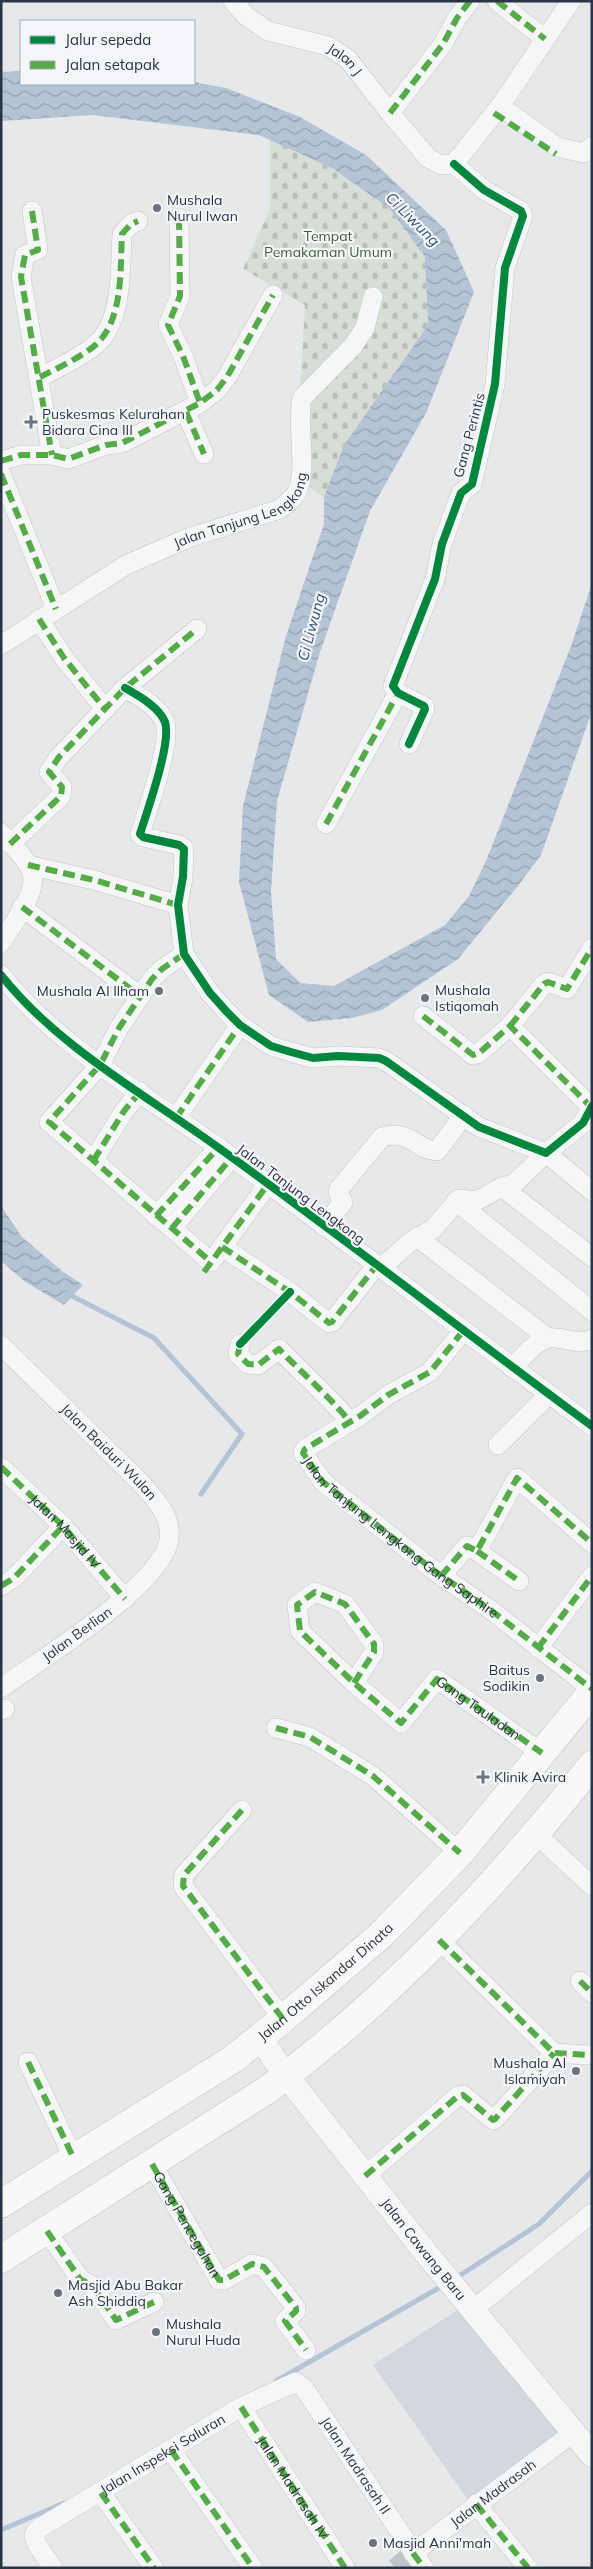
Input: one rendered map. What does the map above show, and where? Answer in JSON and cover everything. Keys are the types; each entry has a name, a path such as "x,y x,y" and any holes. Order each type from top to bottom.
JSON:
{"main road":[{"name":"Jalan Otto Iskandar Dinata","path":"1,2204 233,2058 283,2019 382,1934 460,1853 592,1691"},
{"path":"1,2260 287,2076 386,1992 439,1940 536,1834 592,1765"}],"street":[{"name":"Jalan J","path":"233,1 246,16 268,30 328,46 348,59 428,158 441,165 454,164"},
{"path":"390,113 443,44 457,18 470,1"},
{"path":"497,1 544,40"},
{"path":"454,164 497,109 571,1"},
{"path":"497,109 557,147 584,154 592,146"},
{"path":"497,109 556,154"},
{"name":"Gang Perintis","path":"398,693 393,686 435,579 442,544 461,493 472,484 481,450 495,384 505,268 524,216 521,211 484,190 454,164"},
{"path":"32,211 38,250 24,255 21,277 40,377 52,455"},
{"path":"179,218 180,296 168,325 183,356 204,454"},
{"path":"40,377 68,363 95,346 112,321 122,234 131,224 138,221"},
{"path":"1,461 21,455 52,455 68,459 106,446 122,443 193,408 217,390 227,377 272,295"},
{"name":"Jalan Tanjung Lengkong","path":"1,645 39,618 126,565 188,538 280,509 291,500 298,491 301,468 299,410 302,398 353,346 364,328 374,297"},
{"path":"1,474 56,609"},
{"path":"39,618 64,658 105,709"},
{"path":"1,943 33,886 32,874 28,865 5,838 61,796 62,787 49,773 49,770 105,709 125,688 197,629"},
{"path":"125,688 155,709 166,726 167,736 161,761 140,834 143,837 180,845 184,849 183,878 178,905 184,954 210,993 240,1025 271,1046 314,1058 338,1056 379,1058 386,1061 464,1115 478,1127 546,1153 592,1191"},
{"path":"326,824 398,693 424,706 425,709 409,744"},
{"path":"28,865 94,880 178,905"},
{"path":"22,907 140,996"},
{"path":"422,1016 473,1055 480,1053 510,1026 544,984 548,982 567,988 592,948"},
{"path":"184,954 162,968 140,996 119,1028 100,1065 49,1122 172,1228 207,1267 268,1184"},
{"name":"Jalan Tanjung Lengkong","path":"1,975 24,1003 100,1065 225,1152 463,1332 592,1426"},
{"path":"176,1118 240,1025"},
{"path":"222,1247 290,1292 329,1323 332,1322 378,1267 417,1237 433,1229 456,1201 461,1198 476,1201 502,1187 516,1183 522,1174 589,1116 510,1026"},
{"path":"95,1161 95,1158 124,1112 140,1092"},
{"path":"324,1226 343,1202 338,1192 339,1189 382,1137 393,1135 409,1137 437,1152 464,1115"},
{"path":"156,1216 225,1152"},
{"path":"172,1228 225,1152"},
{"path":"502,1187 592,1257"},
{"path":"456,1201 592,1312"},
{"path":"417,1237 548,1338 584,1342 592,1339"},
{"name":"Jalan Tanjung Lengkong Gang Saphire","path":"463,1332 430,1372 388,1395 350,1422 305,1449 303,1453 308,1464 323,1482 441,1576 592,1691"},
{"path":"512,1368 535,1346 548,1338"},
{"path":"240,1344 238,1354 248,1364 258,1365 279,1349 316,1387 330,1398 350,1422"},
{"name":"Jalan Baiduri Wulan","path":"1,1345 158,1503 166,1518 169,1540 165,1554 149,1576"},
{"path":"498,1445 549,1394"},
{"name":"Jalan Masjid IV","path":"3,1472 62,1526 125,1599"},
{"path":"477,1551 517,1478 592,1543"},
{"path":"1,1586 14,1578 62,1526"},
{"path":"441,1576 467,1546 519,1581"},
{"name":"Jalan Berlian","path":"1,1688 125,1599 149,1576"},
{"path":"538,1648 592,1576"},
{"name":"Gang Tauladan","path":"354,1683 374,1652 374,1644 345,1604 315,1592 297,1606 300,1631 354,1683 401,1723 436,1679 542,1753"},
{"path":"276,1728 310,1737 373,1776 460,1853"},
{"path":"242,1810 184,1874 183,1886 283,2019"},
{"path":"536,1834 592,1886"},
{"path":"439,1940 554,2053 579,2053 588,2056"},
{"name":"Jalan Cawang Baru","path":"260,2037 287,2076 366,2176 592,2455"},
{"path":"366,2176 458,2096 466,2097 485,2116 493,2120 495,2119 554,2053"},
{"path":"28,2062 74,2159"},
{"name":"Gang Pencegahan","path":"152,2164 219,2280 224,2280 252,2264 264,2267 296,2308 296,2311 285,2321 306,2350"},
{"path":"474,2309 592,2214"},
{"path":"47,2230 80,2278 93,2286 116,2320 154,2302"},
{"name":"Jalan Inspeksi Saluran","path":"53,2568 36,2543 34,2535 39,2529 241,2407 296,2382"},
{"name":"Jalan Madrasah II","path":"296,2382 304,2388 418,2560"},
{"name":"Jalan Madrasah IV","path":"241,2407 345,2568"},
{"name":"Jalan Madrasah","path":"418,2560 476,2504 573,2433"},
{"path":"171,2450 253,2568"},
{"path":"101,2493 154,2568"},
{"path":"476,2504 528,2568"}],"shaded area":[{"path":"465,2305 569,2434 471,2504 373,2365"}],"green space":[{"name":"Tempat Pemakaman Umum","path":"270,139 332,168 389,208 425,257 428,325 344,445 324,497 299,481 299,410 305,305 243,269 270,209"}],"water":[{"name":"Ci Liwung","path":"20,71 20,85 195,85 195,82 226,88 300,117 366,155 446,230 474,292 426,413 370,511 320,652 277,801 271,892 276,959 300,983 334,986 445,925 469,896 486,861 571,646 592,583 592,711 541,855 458,959 382,1010 352,1018 308,1022 269,995 239,882 243,806 286,636 324,524 324,497 344,445 428,325 425,257 389,208 332,168 259,135 93,115 1,121 1,72"},
{"path":"1,1206 22,1237 62,1271 83,1285 64,1305 24,1281 1,1261"}],"waterway":[{"path":"68,1294 154,1338 242,1434 201,1494"},
{"path":"456,2278 539,2224 592,2171"},
{"path":"276,2381 444,2285"},
{"path":"1,2530 64,2503"}],"tunnel":[{"path":"395,2568 413,2553"}],"marked path":[{"path":"390,113 443,44 457,18 470,1"},
{"path":"497,1 545,39"},
{"path":"494,113 556,154"},
{"path":"32,211 38,250 25,255 21,277 52,455"},
{"path":"179,218 180,296 168,325 183,356 200,403"},
{"path":"40,377 93,347 103,337 110,324 118,295 122,234 131,224 138,221"},
{"path":"1,461 21,455 52,455 68,459 106,445 122,443 200,403 217,390 227,377 273,295"},
{"path":"186,412 204,454"},
{"path":"1,474 56,609"},
{"path":"39,619 64,658 105,709"},
{"path":"10,844 61,796 62,787 49,772 59,757 125,688 197,629"},
{"path":"326,824 398,693"},
{"path":"28,865 94,880 178,905"},
{"path":"22,907 140,996"},
{"path":"510,1026 544,984 548,982 567,989 592,948"},
{"path":"184,954 162,969 152,979 119,1028 100,1065 49,1122 211,1262"},
{"path":"423,1016 473,1055 479,1053 510,1026 591,1107"},
{"path":"176,1118 240,1025"},
{"path":"95,1161 95,1158 124,1111 140,1092"},
{"path":"156,1216 219,1147"},
{"path":"172,1228 232,1157"},
{"path":"204,1272 268,1184"},
{"path":"222,1247 290,1292 329,1323 332,1322 376,1266"},
{"path":"463,1331 430,1372 388,1395 360,1416 305,1449 303,1453 323,1482 432,1569 492,1611 592,1689"},
{"path":"240,1344 238,1354 248,1364 258,1365 279,1349 350,1422"},
{"path":"1,1467 63,1526 125,1599"},
{"path":"441,1576 467,1546 477,1551 517,1478 592,1543"},
{"path":"1,1586 14,1578 63,1526"},
{"path":"477,1551 519,1581"},
{"path":"538,1648 592,1576"},
{"path":"354,1683 374,1652 374,1644 345,1604 315,1592 297,1605 300,1631 354,1683 401,1723 437,1679 542,1753"},
{"path":"276,1728 310,1737 373,1776 460,1853"},
{"path":"242,1810 184,1875 183,1886 283,2019"},
{"path":"439,1940 554,2053 588,2055"},
{"path":"580,1981 592,1993"},
{"path":"365,2176 458,2096 463,2095 493,2120 495,2119 554,2053"},
{"path":"28,2062 74,2159"},
{"path":"152,2164 219,2280 224,2280 252,2264 264,2267 296,2308 296,2311 285,2321 306,2350"},
{"path":"47,2231 80,2279 93,2286 116,2320 154,2302"},
{"path":"241,2407 345,2568"},
{"path":"171,2450 253,2568"},
{"path":"101,2493 154,2568"},
{"path":"476,2504 528,2568"},
{"path":"413,2553 424,2568"}],"cycle path":[{"path":"409,744 425,709 424,706 398,693 393,686 435,579 442,544 461,493 472,484 495,384 505,268 523,216 521,211 484,190 454,164"},
{"path":"125,688 148,702 158,711 165,722 165,745 162,760 140,834 143,837 179,845 184,849 183,877 178,905 184,954 210,993 240,1025 271,1046 313,1058 338,1056 379,1058 386,1061 479,1127 546,1153 583,1123 592,1106"},
{"path":"1,975 24,1001 76,1048 266,1182 592,1426"},
{"path":"240,1344 290,1292"}],"place":[{"name":"Mushala Nurul Iwan","path":"157,208"},
{"name":"Puskesmas Kelurahan Bidara Cina III","path":"31,422"},
{"name":"Mushala Al Ilham","path":"159,991"},
{"name":"Mushala Istiqomah","path":"425,998"},
{"name":"Baitus Sodikin","path":"540,1678"},
{"name":"Klinik Avira","path":"483,1777"},
{"name":"Mushala Al Islamiyah","path":"576,2071"},
{"name":"Masjid Abu Bakar Ash Shiddiq","path":"58,2293"},
{"name":"Mushala Nurul Huda","path":"156,2332"},
{"name":"Masjid Anni'mah","path":"373,2543"}]}
